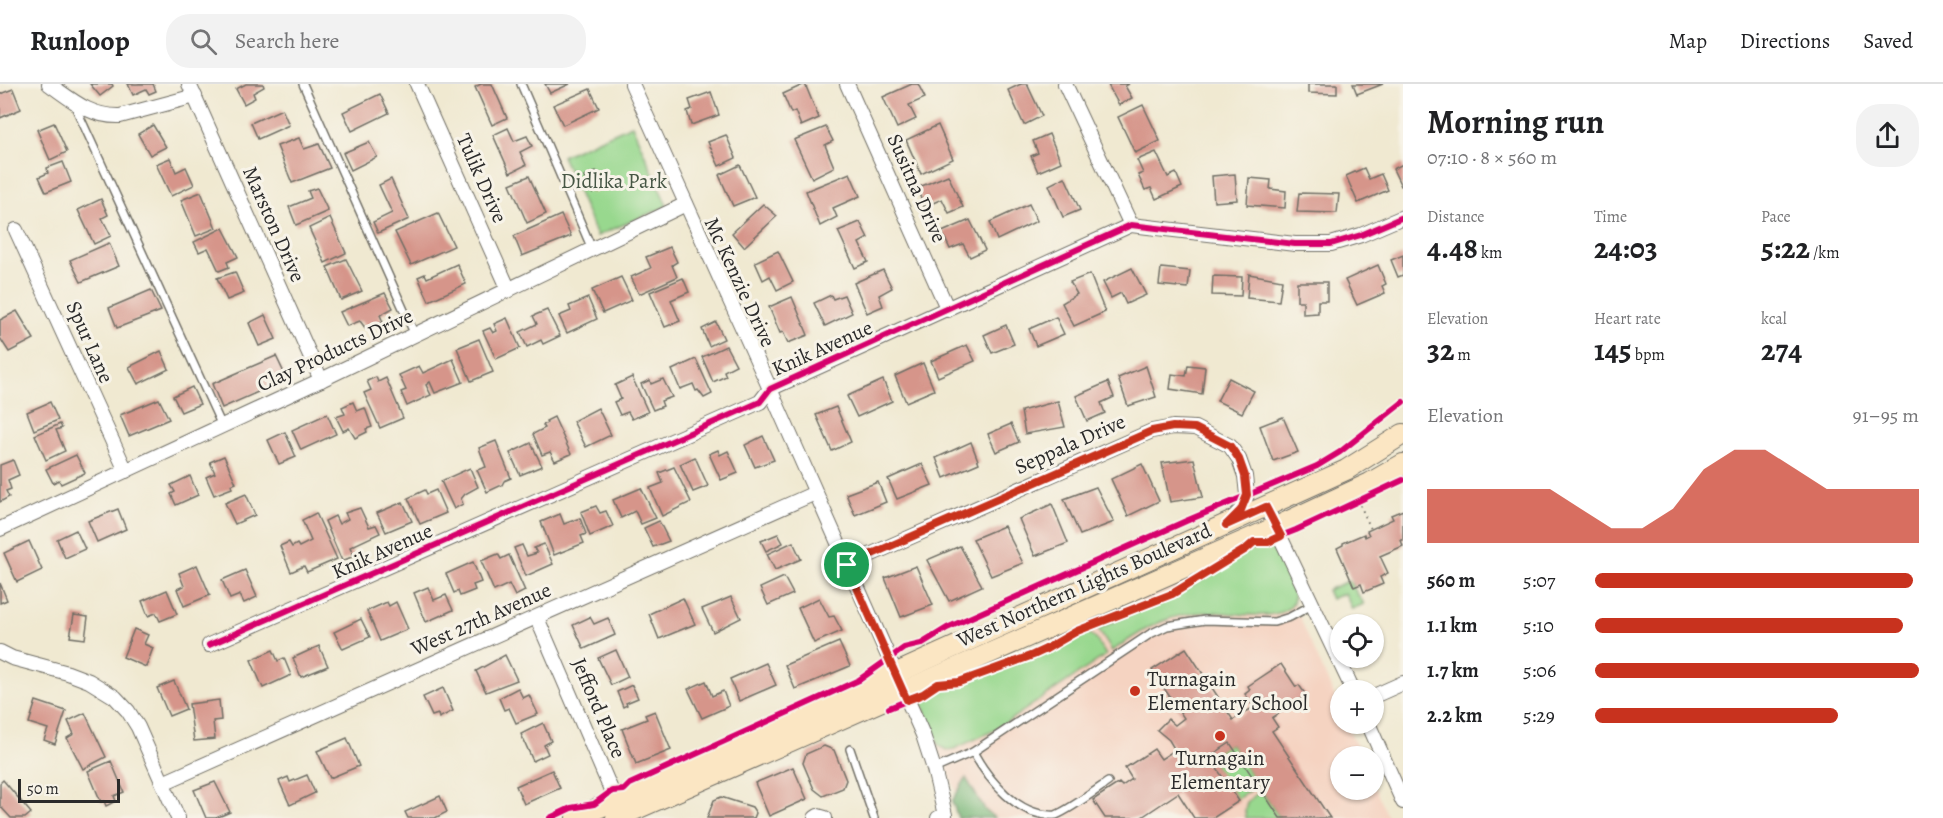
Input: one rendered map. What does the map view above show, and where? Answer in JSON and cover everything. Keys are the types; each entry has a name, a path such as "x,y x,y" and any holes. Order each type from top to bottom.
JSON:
{"street":[{"path":"49,84 86,109 107,117 120,116 192,90"},
{"name":"Tulik Drive","path":"417,84 509,290"},
{"name":"Mc Kenzie Drive","path":"632,84 923,735 934,769 941,817"},
{"name":"Susitna Drive","path":"847,84 948,309"},
{"path":"1065,84 1131,225 1295,244 1330,244 1361,236 1403,217"},
{"name":"Marston Drive","path":"192,90 321,380"},
{"name":"Clay Products Drive","path":"0,530 321,380 686,204"},
{"name":"Knik Avenue","path":"209,645 760,402 770,389 1131,225"},
{"name":"Spur Lane","path":"16,230 126,471"},
{"name":"Seppala Drive","path":"847,565 1152,431 1173,427 1195,428 1230,446 1239,459 1245,476 1247,495 1241,510 1226,525"},
{"name":"West Northern Lights Boulevard","path":"576,818 618,811 899,683 1226,525 1346,471 1403,434"},
{"name":"West Northern Lights Boulevard","path":"899,683 1276,526 1370,483 1403,464"},
{"name":"West 27th Avenue","path":"163,783 815,493"},
{"path":"1266,507 1348,680"},
{"name":"Jefford Place","path":"537,618 618,811"},
{"path":"0,652 12,658 89,681 115,698 128,711 138,727 178,818"},
{"path":"1384,692 1403,683"},
{"path":"1373,734 1403,802"},
{"path":"814,818 819,816 825,818"}],"lane":[{"path":"303,84 415,335"},
{"path":"521,84 592,249"},
{"path":"73,100 222,426"},
{"path":"934,769 973,752 1150,634 1167,627 1205,620 1274,622 1290,617 1313,605"},
{"path":"850,749 874,818"},
{"path":"973,752 986,776 1000,794 1025,812 1042,818 1057,814 1108,782"}],"path":[{"path":"1349,506 1367,498"},
{"path":"1359,502 1371,529"}],"shaded area":[{"name":"Turnagain Elementary School","path":"1268,545 1330,686 1330,734 1351,734 1356,746 1330,746 1330,800 1380,800 1388,818 968,818 916,700"}],"green space":[{"name":"Didlika Park","path":"632,125 667,206 597,236 562,156"},
{"path":"1256,543 1264,546 1270,543 1286,572 1294,597 1288,609 1268,615 1210,612 1181,615 1158,623 1112,651 1098,629 1177,594 1228,565"},
{"path":"1349,581 1364,604 1352,609 1345,593 1331,599 1327,590"},
{"path":"1086,631 1096,639 1106,655 995,730 954,749 947,750 939,746 921,702 929,696 929,692 937,687 959,683 1021,661"},
{"path":"1230,743 1258,785 1237,799 1209,757"},
{"path":"966,778 985,810 995,818 958,818 952,801"},
{"path":"1261,790 1280,818 1246,818 1247,802"}],"building":[{"path":"90,84 112,84 113,86 100,96"},
{"path":"128,84 153,84 156,91 149,94 146,89 133,95"},
{"path":"246,84 263,84 264,87 253,93 255,98 244,104 236,89"},
{"path":"481,84 492,84 507,118 492,125 475,87"},
{"path":"545,84 570,84 550,93"},
{"path":"805,84 819,118 801,126 795,111 791,113 783,94"},
{"path":"912,84 918,84 925,98 909,105 916,119 897,128 883,97"},
{"path":"1021,84 1027,84 1042,116 1024,125 1008,90"},
{"path":"1129,84 1125,86 1132,98 1119,105 1108,85"},
{"path":"1308,84 1337,84 1337,94 1308,93"},
{"path":"1353,84 1383,84 1357,94"},
{"path":"13,89 21,109 0,118 0,94"},
{"path":"590,89 599,108 563,125 553,105"},
{"path":"711,92 719,115 691,125 687,111 692,109 689,100"},
{"path":"380,94 389,113 352,131 343,112"},
{"path":"1143,105 1160,141 1135,153 1118,117"},
{"path":"282,109 289,125 258,139 251,123"},
{"path":"54,123 67,152 50,160 37,130"},
{"path":"153,125 166,147 150,155 138,134"},
{"path":"938,125 953,159 921,174 906,140"},
{"path":"826,127 833,141 825,145 834,167 812,178 794,140"},
{"path":"508,128 514,141 527,136 532,146 520,152 526,165 510,173 493,135"},
{"path":"1049,134 1061,162 1038,172 1031,156 1038,153 1033,141"},
{"path":"726,135 736,158 719,166 708,142"},
{"path":"299,138 304,149 319,144 330,168 292,183 277,146"},
{"path":"369,142 377,157 351,170 343,153"},
{"path":"1156,152 1168,177 1176,173 1182,187 1156,199 1151,188 1145,190 1138,175 1143,173 1137,160"},
{"path":"170,158 176,172 186,167 194,185 171,196 156,164"},
{"path":"63,162 71,182 46,192 39,177 48,173 47,168"},
{"path":"1403,164 1403,185 1401,186 1393,169"},
{"path":"740,165 755,197 733,206 719,175"},
{"path":"1364,168 1369,179 1381,174 1388,190 1358,203 1346,176"},
{"path":"596,171 604,187 592,193 584,177"},
{"path":"850,173 860,196 833,208 837,217 820,226 806,191"},
{"path":"1235,174 1237,200 1214,202 1212,176"},
{"path":"948,175 963,207 949,213 942,199 924,207 917,188"},
{"path":"529,176 546,214 527,223 510,184"},
{"path":"1065,177 1080,210 1063,217 1049,185"},
{"path":"1249,178 1271,180 1270,189 1286,191 1285,208 1247,205"},
{"path":"391,179 409,219 378,233 373,222 392,213 379,185"},
{"path":"317,188 328,211 296,225 289,207 311,198 308,191"},
{"path":"201,192 216,228 196,236 181,200"},
{"path":"1299,193 1339,194 1337,213 1297,212"},
{"path":"101,199 108,215 102,218 111,236 94,244 78,210"},
{"path":"763,204 777,216 744,247 732,233"},
{"path":"1029,204 1037,221 997,240 990,222"},
{"path":"438,213 454,246 411,265 395,232"},
{"path":"561,215 571,236 522,256 514,236"},
{"path":"330,218 346,253 325,263 309,228"},
{"path":"970,220 985,250 970,257 963,244 950,249 942,232"},
{"path":"860,222 868,238 859,243 868,262 855,268 838,231"},
{"path":"223,228 238,257 227,262 229,267 219,271 208,248 199,252 194,242"},
{"path":"109,243 119,266 81,282 70,260"},
{"path":"670,247 677,262 672,265 677,277 639,294 631,277 651,268 646,257"},
{"path":"778,251 793,282 777,290 770,276 763,280 755,262"},
{"path":"1403,255 1403,275 1398,277 1391,260"},
{"path":"346,259 362,291 341,300 327,267"},
{"path":"457,264 466,284 429,301 418,277 425,274 427,278"},
{"path":"1378,265 1386,284 1382,286 1385,293 1357,305 1345,280"},
{"path":"1132,268 1146,295 1126,304 1121,293 1111,298 1103,282"},
{"path":"1161,268 1190,271 1188,288 1159,285"},
{"path":"883,270 892,288 879,295 883,306 867,313 854,283"},
{"path":"235,272 244,293 227,300 217,278"},
{"path":"1090,274 1105,312 1074,326 1062,303 1077,294 1070,282"},
{"path":"1249,274 1282,280 1279,301 1247,298"},
{"path":"1213,276 1242,277 1241,296 1212,295"},
{"path":"621,277 632,300 603,313 592,290"},
{"path":"683,278 689,292 671,300 680,321 665,327 650,292"},
{"path":"1297,282 1327,282 1327,301 1318,301 1318,313 1303,314 1303,301 1297,301"},
{"path":"151,290 161,311 117,328 109,308"},
{"path":"385,293 393,308 380,315 383,322 366,329 360,321 347,326 340,312"},
{"path":"831,295 833,299 844,295 852,313 825,326 814,303"},
{"path":"792,297 808,335 788,343 783,332 780,333 769,307"},
{"path":"588,298 597,319 567,333 559,316 571,311 569,306"},
{"path":"547,310 560,336 543,344 541,340 527,347 520,332 537,324 533,316"},
{"path":"17,311 34,339 9,352 0,338 0,320"},
{"path":"265,315 276,339 259,346 249,323"},
{"path":"1056,317 1064,334 1036,346 1029,329"},
{"path":"507,318 520,348 496,359 483,331 490,328 493,333 497,331 494,324"},
{"path":"716,322 724,339 709,346 702,329"},
{"path":"1006,325 1014,344 992,353 984,335"},
{"path":"479,339 493,372 471,381 457,348"},
{"path":"967,345 975,361 938,377 931,361"},
{"path":"726,346 736,365 724,371 726,376 713,382 702,357"},
{"path":"161,351 169,369 138,384 129,367"},
{"path":"276,356 287,379 222,408 212,384"},
{"path":"453,359 463,382 435,393 430,382 426,385 431,395 407,406 401,392 406,390 399,375 419,366 423,373"},
{"path":"696,359 712,394 704,398 698,390 696,391 693,384 680,389 672,370"},
{"path":"923,363 934,390 906,402 895,376"},
{"path":"1188,365 1205,367 1202,394 1170,389 1172,374 1186,376"},
{"path":"1146,366 1156,397 1128,406 1118,378"},
{"path":"376,377 378,382 386,378 403,418 380,428 364,393 371,390 367,381"},
{"path":"632,377 648,412 632,419 628,412 620,415 614,402 621,399 615,385"},
{"path":"1229,378 1254,391 1242,413 1217,401"},
{"path":"663,379 672,397 661,401 663,406 653,410 641,384 650,380 651,384"},
{"path":"883,380 892,401 857,417 847,396"},
{"path":"1108,382 1114,397 1101,403 1105,413 1087,421 1076,396"},
{"path":"192,387 200,404 181,412 173,396"},
{"path":"159,399 169,419 129,436 120,415"},
{"path":"1058,401 1065,427 1025,434 1021,411"},
{"path":"50,402 58,420 34,430 27,412"},
{"path":"353,402 357,411 365,408 372,427 355,438 349,428 343,431 336,417 345,414 342,407"},
{"path":"836,407 851,442 832,451 816,415"},
{"path":"598,408 611,435 586,447 573,421"},
{"path":"327,414 336,434 301,450 292,430"},
{"path":"554,417 571,454 555,461 550,452 542,455 533,434 545,428 543,425 547,423 546,421"},
{"path":"1283,417 1298,452 1273,461 1260,426"},
{"path":"60,424 62,428 56,430 65,451 46,460 35,435"},
{"path":"1011,424 1019,442 996,452 988,434"},
{"path":"285,432 296,457 279,464 268,440"},
{"path":"763,436 774,460 755,467 745,445"},
{"path":"496,441 511,478 487,492 477,470 486,467 479,448"},
{"path":"971,442 979,463 944,478 936,458"},
{"path":"531,443 542,466 520,475 510,453"},
{"path":"718,450 720,455 728,451 738,473 721,480 709,454"},
{"path":"76,455 85,473 61,484 59,480 53,483 46,469"},
{"path":"224,456 236,483 231,485 232,488 214,495 206,477 215,473 210,462"},
{"path":"695,457 708,486 693,492 680,464"},
{"path":"1194,459 1203,497 1170,502 1162,463"},
{"path":"13,460 19,475 8,480 11,489 6,491 9,497 0,502 0,465"},
{"path":"922,464 932,485 897,499 888,479"},
{"path":"1142,464 1159,501 1128,516 1111,479"},
{"path":"674,467 691,502 662,516 650,488 663,483 659,473"},
{"path":"470,468 478,487 465,494 461,499 463,504 454,509 441,481"},
{"path":"190,476 198,495 176,505 171,494 175,492 171,485"},
{"path":"878,482 886,502 855,515 846,494"},
{"path":"1096,487 1114,522 1080,535 1064,499"},
{"path":"641,488 656,518 641,524 635,511 621,518 613,500"},
{"path":"425,490 427,494 436,490 446,513 420,524 408,498"},
{"path":"246,494 255,515 235,524 225,503"},
{"path":"403,502 412,521 386,532 377,513"},
{"path":"1052,504 1068,543 1035,556 1019,519"},
{"path":"596,506 600,513 606,511 613,526 590,536 581,512"},
{"path":"360,508 369,527 376,525 380,533 350,547 354,556 342,561 325,521 335,516 339,524 348,519 345,513"},
{"path":"118,509 126,529 97,542 88,521"},
{"path":"1403,510 1403,540 1401,540 1403,546 1380,556 1388,573 1380,577 1383,584 1364,592 1361,584 1354,587 1337,548 1364,534 1365,537 1369,535 1367,531 1393,519 1391,515"},
{"path":"316,513 337,559 307,572 304,566 291,572 280,546 289,542 292,547 297,544 299,547 311,541 302,520"},
{"path":"560,514 564,524 580,518 586,534 581,536 584,543 554,555 541,522"},
{"path":"659,521 669,541 653,547 644,528"},
{"path":"1004,526 1023,563 991,576 973,539"},
{"path":"76,530 85,549 65,558 57,539"},
{"path":"778,534 783,543 766,551 761,541"},
{"path":"29,541 42,570 17,582 4,553"},
{"path":"793,542 801,559 775,570 767,554"},
{"path":"544,544 553,564 526,576 514,548 522,545 527,556 537,553 534,548"},
{"path":"960,546 982,586 949,601 927,560"},
{"path":"498,554 501,559 509,555 525,591 515,596 509,584 494,591 481,561"},
{"path":"473,562 481,582 473,585 475,590 460,596 458,591 454,593 446,574"},
{"path":"197,565 210,595 184,606 177,589 184,586 179,573"},
{"path":"916,566 933,605 901,617 885,578"},
{"path":"245,570 257,597 244,603 240,595 230,599 222,580"},
{"path":"784,577 793,594 768,605 760,588"},
{"path":"0,583 7,600 0,603"},
{"path":"428,587 434,600 446,595 453,610 426,622 414,593"},
{"path":"167,590 177,614 160,621 156,613 148,616 142,601"},
{"path":"731,597 741,618 713,632 702,609"},
{"path":"683,598 695,624 659,639 649,614"},
{"path":"819,598 829,617 834,616 842,631 814,643 798,608"},
{"path":"387,602 389,606 396,602 408,629 380,641 367,611"},
{"path":"74,615 88,617 85,639 70,637"},
{"path":"590,617 594,624 608,618 615,635 584,649 573,625"},
{"path":"361,619 370,637 343,649 334,632"},
{"path":"134,629 148,635 144,644 153,648 146,667 123,657"},
{"path":"839,642 850,666 795,689 785,665"},
{"path":"319,646 328,666 301,677 293,658"},
{"name":"Turnagain Elementary","path":"1186,648 1233,720 1254,707 1245,694 1250,690 1248,686 1281,664 1296,687 1299,685 1306,695 1272,718 1278,727 1272,731 1330,818 1280,818 1230,743 1209,757 1239,801 1213,818 1194,818 1178,793 1143,818 1105,818 1093,800 1119,783 1122,786 1132,779 1125,768 1154,749 1161,759 1175,750 1169,740 1157,730 1168,719 1175,725 1184,718 1152,670"},
{"path":"273,650 278,661 284,658 291,675 263,688 251,660"},
{"path":"616,650 628,677 611,685 598,658"},
{"path":"505,655 517,680 486,692 476,671"},
{"path":"766,663 776,685 739,701 730,679"},
{"path":"174,681 186,709 169,716 157,688"},
{"path":"706,681 712,696 723,691 729,706 702,718 688,689"},
{"path":"632,685 638,698 626,703 627,705 623,707 617,692"},
{"path":"443,688 453,711 439,718 438,714 432,716 423,697"},
{"path":"518,688 523,698 529,695 538,714 516,723 509,708 504,710 499,698"},
{"path":"219,700 221,720 213,721 215,739 194,741 189,704"},
{"path":"36,701 66,711 55,744 44,740 48,729 29,723"},
{"path":"655,711 671,750 636,764 622,729 647,719 645,715"},
{"path":"85,713 106,757 83,769 67,738 74,734 68,721"},
{"path":"543,723 551,741 544,745 548,754 533,761 521,734"},
{"path":"347,738 359,766 330,778 317,751"},
{"path":"824,746 834,750 846,780 843,788 823,796 814,789 803,763 806,754"},
{"path":"111,761 124,792 114,796 116,801 106,806 104,801 101,802 88,771"},
{"path":"793,767 807,799 769,816 755,783"},
{"path":"552,770 560,788 524,804 516,786"},
{"path":"307,775 315,793 290,805 279,781 288,777 290,782"},
{"path":"3,780 31,813 25,818 11,818 0,806 0,783"},
{"path":"215,782 230,812 216,818 206,818 194,790"},
{"path":"440,796 447,812 435,818 408,818 405,812"},
{"path":"721,797 752,807 756,813 754,818 707,818 714,800"}],"cycle path":[{"path":"209,645 760,402 770,389 1131,225 1295,244 1331,244 1361,235 1403,217"},
{"path":"550,818 571,808 594,804 612,791 624,790 630,784 859,680 904,648 921,644 947,628 1186,521 1317,466 1340,452 1403,402"},
{"path":"889,708 923,694 938,684 959,682 1033,655 1077,631 1172,594 1254,542 1268,541 1296,530 1403,480"}],"place":[{"name":"Turnagain Elementary School","path":"1135,691"},
{"name":"Turnagain Elementary","path":"1220,736"}],"route":[{"path":"1173,427 1195,428 1230,446 1239,459 1245,476 1247,495 1241,510 1226,525 1266,507 1281,536 1268,542 1254,542 1172,594 1077,631 1033,655 959,682 938,684 923,694 907,700 847,565 1152,431 1173,427"}]}
